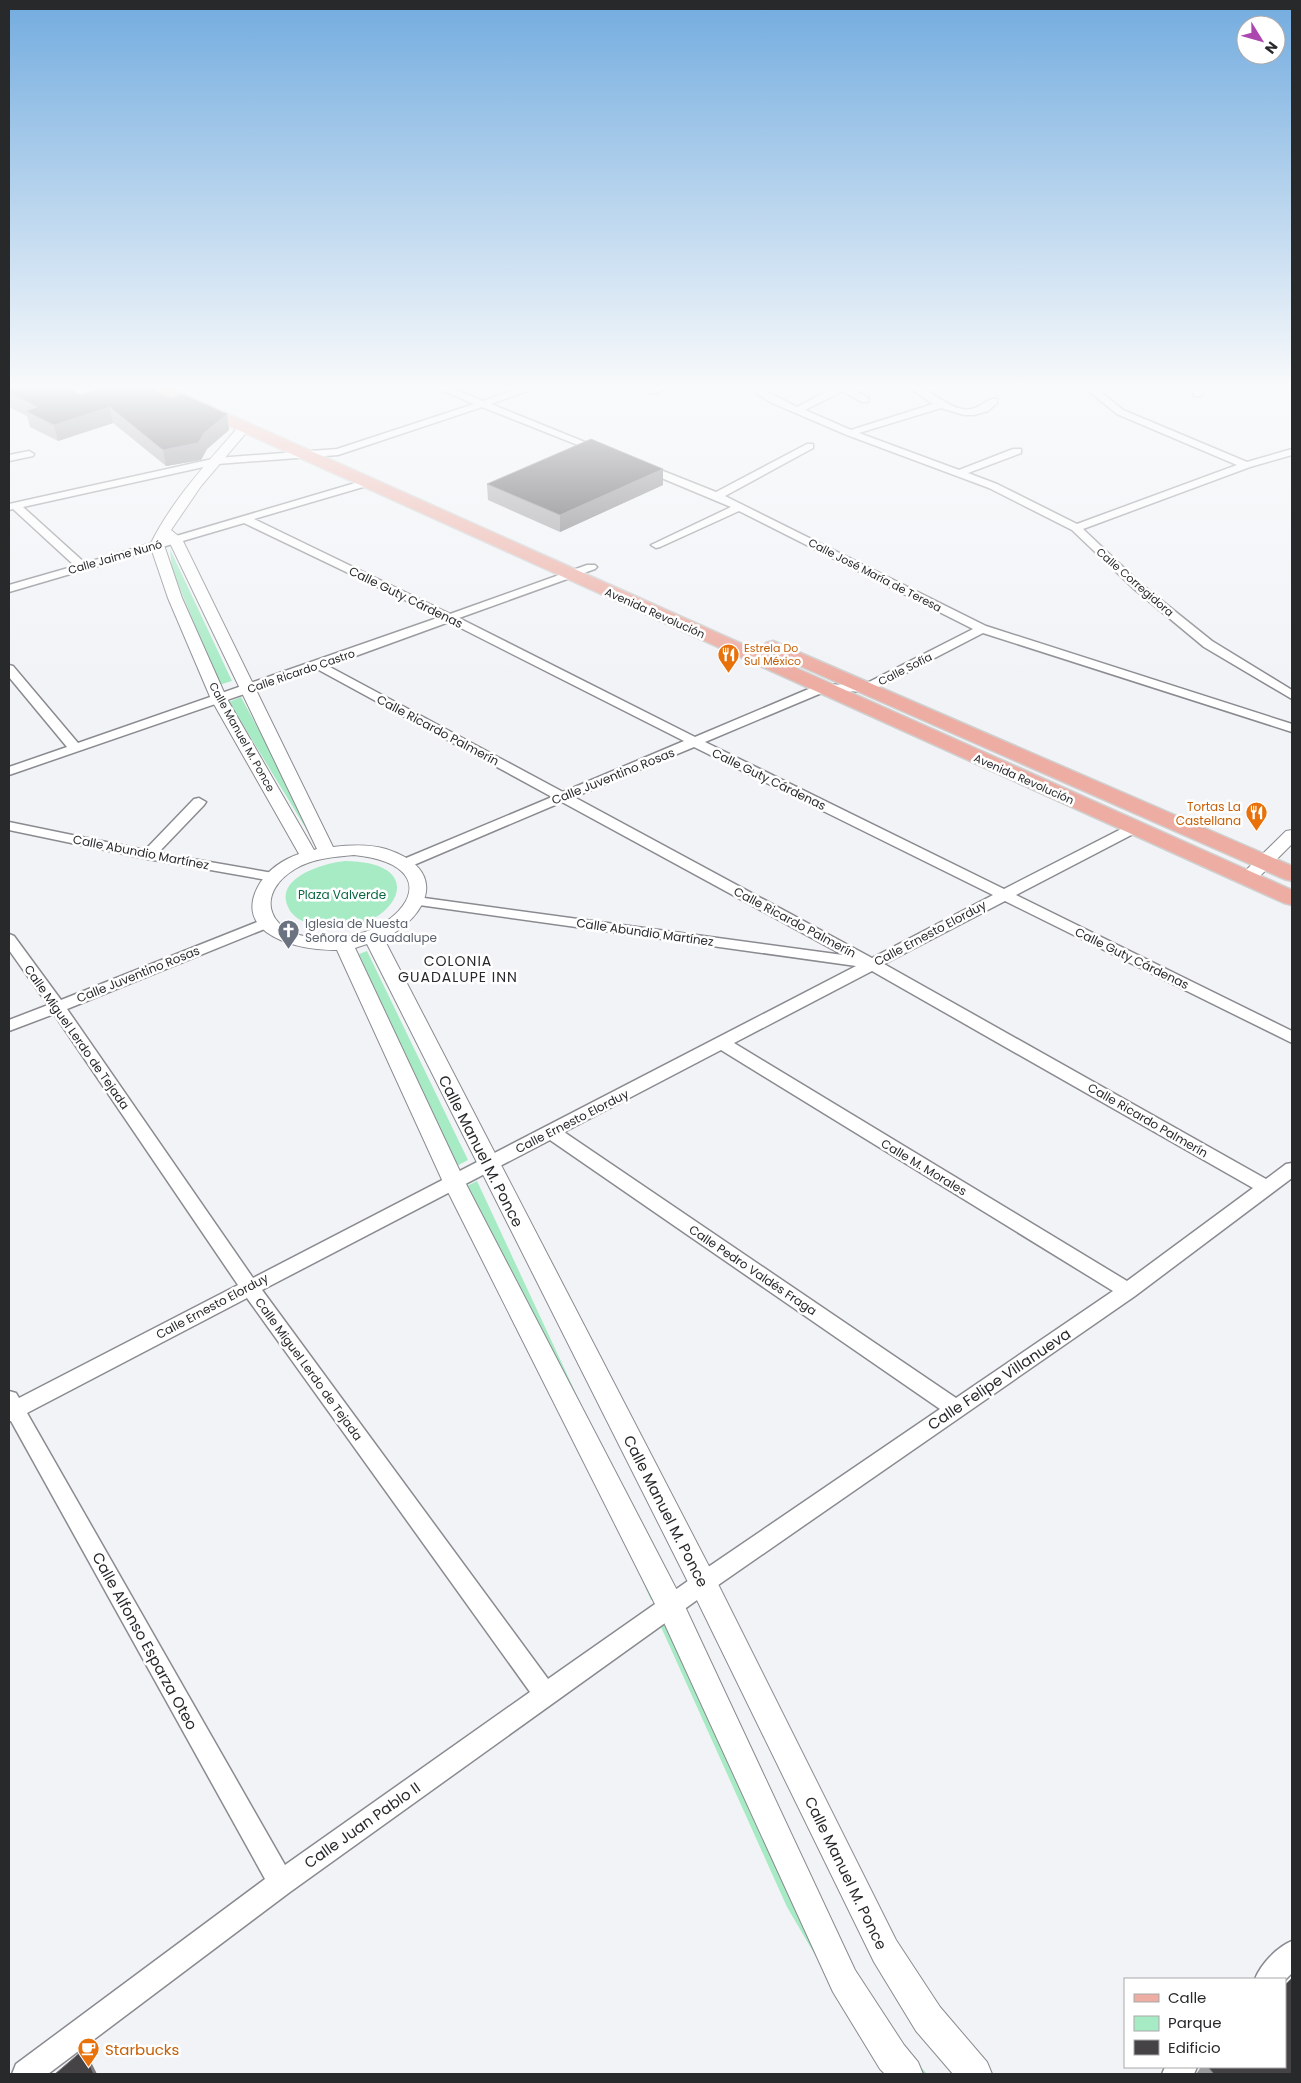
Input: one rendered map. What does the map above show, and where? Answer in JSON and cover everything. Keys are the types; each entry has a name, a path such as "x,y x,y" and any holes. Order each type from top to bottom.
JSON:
{"main road":[{"name":"Avenida Revolución","path":"369,484 1292,898"},
{"name":"Avenida Revolución","path":"409,484 592,567 1292,874"}],"street":[{"path":"12,506 111,484"},
{"path":"157,545 169,535 182,502 197,484"},
{"name":"Calle Jaime Nunó","path":"169,535 245,519 362,484"},
{"name":"Calle José María de Teresa","path":"687,484 717,496 982,629 1292,728"},
{"path":"717,496 739,484"},
{"name":"Calle Corregidora","path":"988,484 1076,528 1137,586 1208,644 1292,696"},
{"path":"1076,528 1194,484"},
{"path":"12,506 82,567"},
{"path":"656,545 739,507"},
{"name":"Calle Guty Cárdenas","path":"245,519 450,618 695,742 1292,1038"},
{"name":"Calle Manuel M. Ponce","path":"169,535 249,688 328,852"},
{"name":"Calle Jaime Nunó","path":"9,589 157,545"},
{"name":"Calle Manuel M. Ponce","path":"157,545 175,598 219,699 309,856"},
{"name":"Calle Ricardo Castro","path":"9,771 318,665 592,567"},
{"name":"Calle Sofía","path":"822,688 867,688 982,629"},
{"name":"Calle Ricardo Palmerín","path":"318,665 872,964 1267,1188"},
{"path":"9,669 75,748"},
{"name":"Calle Juventino Rosas","path":"404,864 822,688"},
{"path":"148,855 199,802"},
{"name":"Calle Abundio Martínez","path":"9,826 148,855 273,877"},
{"name":"Calle Ernesto Elorduy","path":"11,1407 551,1132 1004,894 1134,828"},
{"path":"1248,878 1292,835"},
{"path":"354,850 378,852 404,864 416,878 419,889 417,901 403,920 373,937 344,944 323,945 303,942 282,934 267,923 262,913 261,899 266,885 289,865 309,856 328,852 354,850"},
{"name":"Calle Abundio Martínez","path":"417,901 872,964"},
{"name":"Calle Juventino Rosas","path":"9,1026 267,923"},
{"name":"Calle Manuel M. Ponce","path":"373,937 703,1584 884,1951 928,2019 974,2074"},
{"name":"Calle Miguel Lerdo de Tejada","path":"9,939 249,1287 546,1695"},
{"path":"344,944 454,1182 671,1607 844,1981 892,2057 906,2074"},
{"name":"Calle M. Morales","path":"721,1043 1128,1291"},
{"name":"Calle Pedro Valdés Fraga","path":"551,1132 956,1409"},
{"name":"Calle Felipe Villanueva","path":"703,1584 1128,1291 1292,1169"},
{"name":"Calle Alfonso Esparza Oteo","path":"11,1407 281,1883"},
{"name":"Calle Juan Pablo II","path":"26,2074 281,1883 703,1584"},
{"path":"1269,1978 1292,1954"}],"green space":[{"path":"170,549 232,681 219,685 172,569"},
{"path":"241,697 318,839 313,840 229,702"},
{"name":"Plaza Valverde","path":"345,861 375,865 392,874 397,887 393,901 380,914 361,924 338,928 312,925 302,921 290,911 286,896 288,887 295,880 314,869"},
{"path":"367,951 468,1160 455,1167 359,954"},
{"path":"477,1181 668,1591 651,1600 465,1187"},
{"path":"677,1616 804,1897 886,2028 927,2074 890,2074 874,2056 787,1907 661,1627"}],"building":[{"path":"487,484 629,484 560,515"},
{"path":"1292,1978 1292,2074 1214,2074 1209,2068 1286,2068 1286,1984"},
{"path":"83,2050 94,2074 55,2074"}],"place":[{"name":"Estrela Do Sul México","path":"728,673"},
{"name":"Tortas La Castellana","path":"1257,832"},
{"name":"Iglesia de Nuesta Señora de Guadalupe","path":"289,949"},
{"name":"Starbucks","path":"89,2068"}],"district":[{"name":"COLONIA GUADALUPE INN","path":"458,970"}]}
